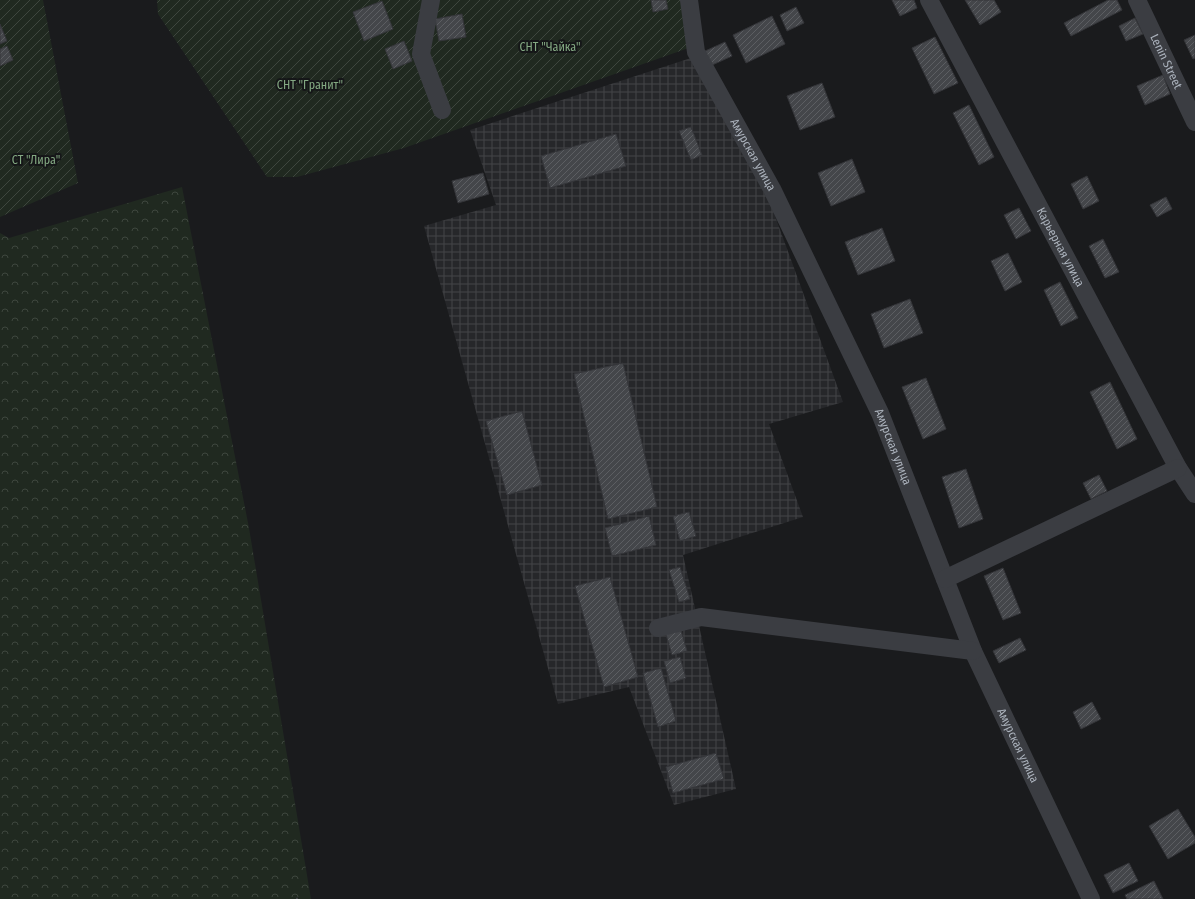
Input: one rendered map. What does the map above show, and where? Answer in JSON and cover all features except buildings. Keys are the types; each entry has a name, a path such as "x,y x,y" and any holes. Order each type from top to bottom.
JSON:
{"street":[{"path":"431,0 421,54 442,110"},
{"name":"Амурская улица","path":"688,0 696,52 772,189 880,413 973,651 1092,899"},
{"name":"Карьерная улица","path":"929,0 1178,468 1195,494"},
{"name":"Lenin Street","path":"1137,0 1195,122"},
{"path":"945,579 1178,468"},
{"path":"658,628 701,617 973,651"}],"shaded area":[{"path":"691,58 771,205 843,402 769,424 803,517 683,555 736,789 674,805 629,687 558,704 424,226 496,205 470,130"}],"green space":[{"name":"СТ \"Лира\"","path":"0,0 43,0 78,183 0,217"},
{"name":"СНТ \"Гранит\"","path":"157,0 694,0 700,44 404,148 297,177 267,177 158,14"},
{"path":"182,187 249,528 311,899 0,899 0,233 9,238"}],"park label":[{"name":"СНТ \"Чайка\"","path":"550,47"}]}
